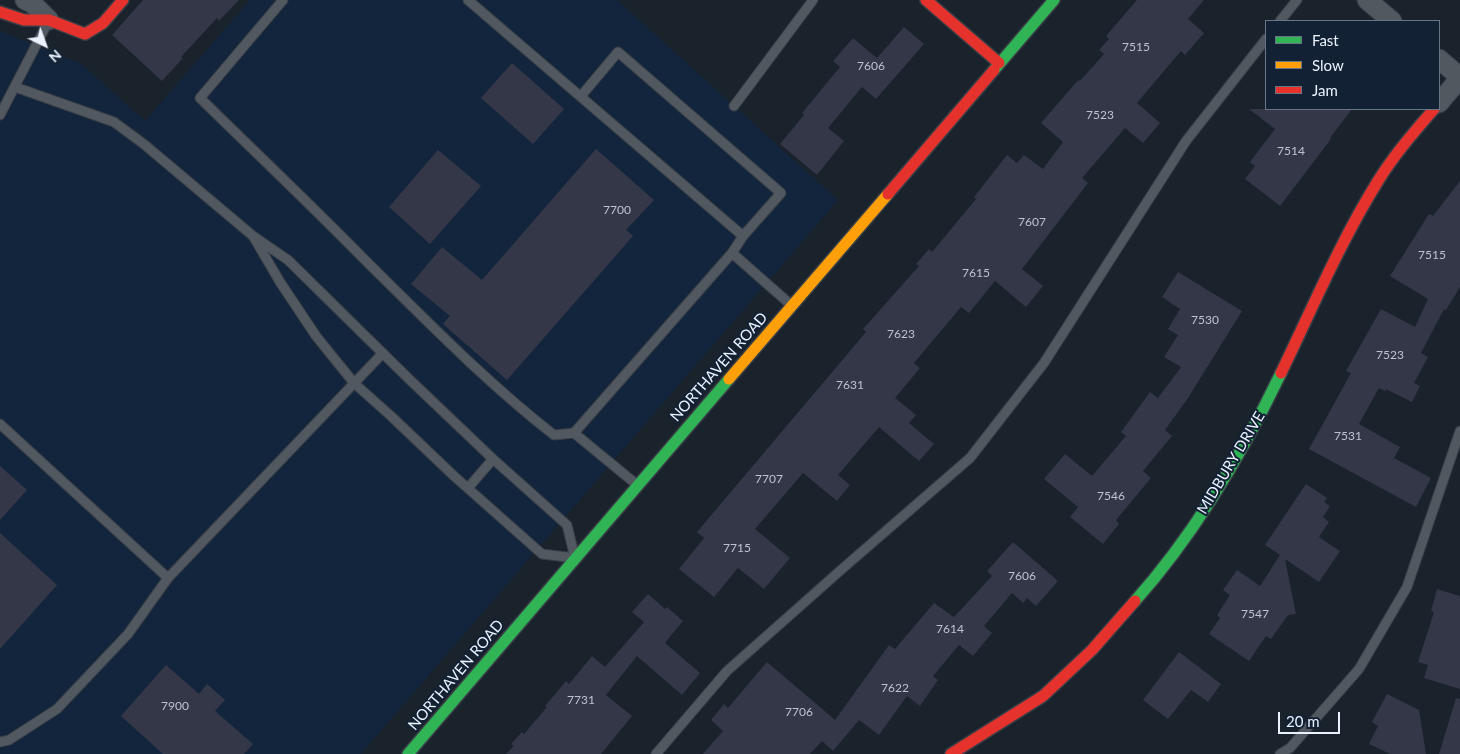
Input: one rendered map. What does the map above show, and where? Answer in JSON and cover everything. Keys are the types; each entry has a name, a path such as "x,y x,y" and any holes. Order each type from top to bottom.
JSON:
{"street":[{"path":"25,0 32,3 49,20"},
{"path":"0,12 24,20 49,20 84,34 103,23 123,0"},
{"path":"926,0 1000,63"},
{"name":"NORTHAVEN ROAD","path":"408,754 1054,0"},
{"path":"1367,0 1391,20"},
{"path":"1440,60 1460,77 1440,102"},
{"name":"MIDBURY DRIVE","path":"951,754 1043,696 1092,650 1160,572 1208,505 1262,413 1347,236 1378,181 1407,140 1433,110"}],"lane":[{"path":"283,0 200,98 448,342 536,422 554,435 574,432 732,253 743,236 781,193 618,52 580,96"},
{"path":"468,0 743,236"},
{"path":"734,106 813,0"},
{"path":"1281,20 1297,0"},
{"path":"0,115 49,20"},
{"path":"656,754 727,671 970,458 1044,363 1186,141 1265,40"},
{"path":"14,87 114,122 145,145 253,236 288,260 493,459 567,525 575,558 542,554 354,383 311,328 280,282 253,236"},
{"path":"732,253 792,305"},
{"path":"0,742 9,740 56,709 128,634 168,578 383,353"},
{"path":"0,424 168,578"},
{"path":"1280,754 1290,748 1359,669 1407,588 1460,431"},
{"path":"574,432 637,486"},
{"path":"468,488 493,459"}],"shaded area":[{"path":"250,0 617,0 838,200 361,754 0,754 0,31 80,63 145,121"}],"building":[{"path":"143,0 239,0 219,21 217,18 162,81 112,35"},
{"path":"1137,0 1204,0 1188,19 1204,33 1185,55 1181,51 1137,103 1160,123 1143,143 1125,128 1082,178 1088,183 1022,269 1043,286 1026,307 995,281 969,313 961,307 914,363 920,368 895,398 916,415 909,423 934,444 919,461 879,427 838,475 850,485 837,501 803,473 755,529 790,558 764,589 738,568 714,597 679,569 704,538 697,532 866,332 863,329 919,266 916,264 929,249 932,252 976,199 974,197 1007,155 1017,163 1024,155 1043,169 1063,142 1041,123 1078,80 1080,81 1104,54 1099,50 1109,39 1106,36"},
{"path":"904,27 924,44 876,99 862,87 828,128 844,141 817,175 780,144 804,115 802,113 840,67 833,61 853,38 877,58"},
{"path":"512,63 564,109 533,144 481,98"},
{"path":"1249,109 1351,110 1280,206 1245,179 1255,166 1250,162 1275,129"},
{"path":"596,149 654,200 626,230 633,236 507,380 443,324 450,316 411,284 442,247 482,280"},
{"path":"438,150 481,186 430,244 389,207"},
{"path":"1460,181 1460,287 1446,310 1444,309 1421,353 1428,357 1414,383 1420,386 1412,402 1386,389 1385,391 1379,388 1359,424 1400,447 1394,458 1431,478 1416,507 1309,449 1351,373 1346,371 1381,309 1415,327 1428,299 1390,276 1429,214 1433,216"},
{"path":"1178,272 1242,311 1188,398 1165,430 1172,436 1143,471 1151,478 1116,520 1119,524 1103,544 1070,517 1078,507 1044,479 1065,454 1092,476 1126,436 1121,432 1150,392 1158,398 1181,367 1164,357 1178,335 1168,329 1180,309 1162,297"},
{"path":"0,466 27,490 0,520"},
{"path":"1306,484 1327,498 1324,502 1330,506 1323,517 1329,522 1319,537 1340,551 1319,582 1285,559 1296,614 1288,615 1271,639 1266,636 1249,661 1209,634 1220,618 1217,615 1230,595 1223,590 1237,570 1260,586 1280,555 1265,545"},
{"path":"0,533 57,585 0,649"},
{"path":"1013,542 1058,581 1036,606 1027,598 1023,603 1012,593 984,626 992,633 973,656 959,645 933,676 938,680 920,706 907,696 879,735 859,720 833,751 822,741 810,754 703,754 723,731 711,720 724,704 728,708 767,662 835,720 889,645 895,649 934,603 954,617 992,576 987,571"},
{"path":"1437,589 1460,596 1460,689 1424,678 1428,665 1418,662 1434,612 1431,611"},
{"path":"648,594 683,621 665,643 700,673 682,695 637,656 606,695 632,716 601,754 506,754 514,746 511,744 522,732 524,734 566,681 569,684 592,656 605,667 644,622 632,612"},
{"path":"1179,652 1221,684 1208,702 1191,690 1168,719 1143,700"},
{"path":"166,665 199,694 207,684 225,700 215,711 253,744 244,754 163,754 121,716"},
{"path":"1387,694 1419,710 1426,754 1390,754 1369,744 1378,726 1372,722"},
{"path":"1456,698 1460,699 1460,754 1439,754"}],"traffic: fast":[{"path":"994,70 1054,0"},
{"path":"1135,601 1178,548 1216,492 1250,433 1281,373"},
{"path":"408,754 729,379"}],"traffic: slow":[{"path":"729,379 888,194"}],"traffic: jam":[{"path":"0,12 24,20 49,20 85,34 103,23 123,0"},
{"path":"926,0 999,63"},
{"path":"888,194 994,70"},
{"path":"1281,373 1364,204 1391,162 1433,110"},
{"path":"951,754 1043,696 1092,650 1135,601"}]}
